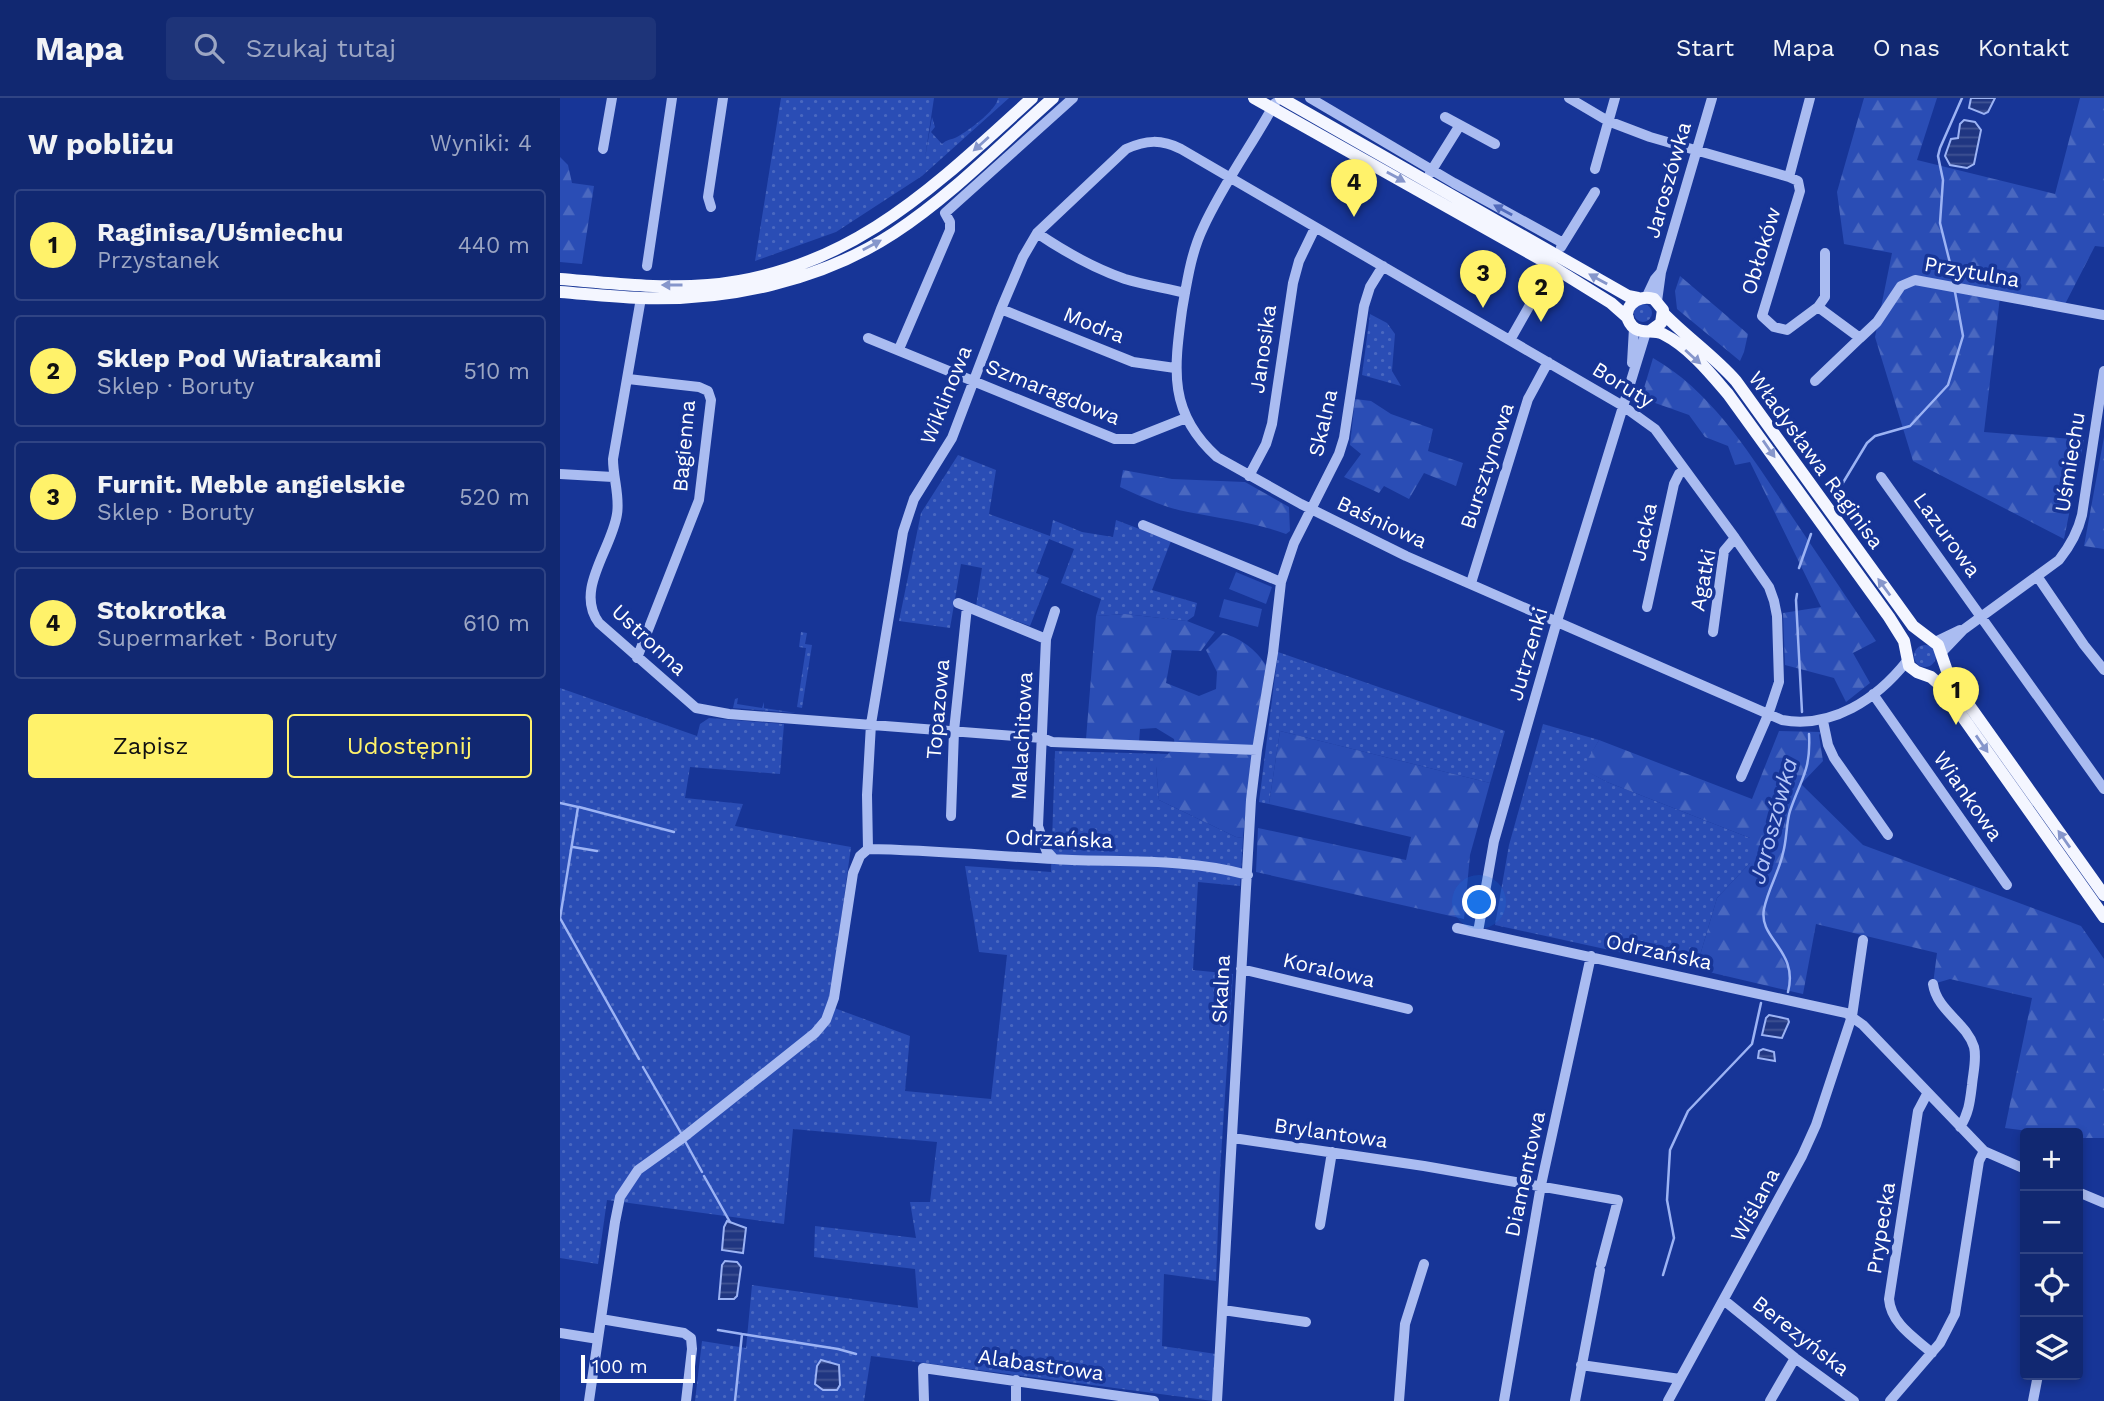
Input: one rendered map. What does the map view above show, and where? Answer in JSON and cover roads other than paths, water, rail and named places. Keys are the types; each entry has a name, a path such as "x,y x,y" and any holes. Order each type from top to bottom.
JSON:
{"main road":[{"path":"560,279 644,286 707,285 749,279 810,261 858,238 913,203 1032,98"},
{"path":"560,292 641,298 709,296 762,288 801,276 869,247 937,202 1052,98"},
{"name":"Władysława Raginisa","path":"1254,98 1277,101 1443,202 1556,262 1628,296 1651,302 1706,350 1736,381 1913,626 1937,647 1949,677 2104,895"},
{"name":"Władysława Raginisa","path":"1332,134 1429,176 1556,262 1640,327 1666,335 1681,346 1728,394 1889,617 1904,641 1907,657"},
{"path":"1651,302 1661,323 1640,327 1629,307 1651,302"},
{"path":"1920,673 1938,668 1937,647 1920,638 1912,642 1907,657 1920,673 1936,680 2104,917"}],"street":[{"path":"603,149 612,98"},
{"path":"647,266 672,98"},
{"path":"711,207 708,197 723,98"},
{"path":"899,349 950,230 950,222 945,213 1073,98"},
{"path":"1310,98 1429,176 1563,243"},
{"path":"1569,98 1608,121 1650,137 1789,177 1810,98"},
{"path":"1595,169 1615,98"},
{"name":"Jaroszówka","path":"1651,302 1661,281 1661,272 1712,98"},
{"name":"Baśniowa","path":"1277,101 1202,228 1191,260 1185,293 1175,383 1185,418 1217,457 1311,509 1405,556 1768,715 1796,723 1823,721 1846,712 1885,685 1907,657"},
{"path":"1445,117 1495,144"},
{"path":"1429,176 1460,125"},
{"name":"Wiklinowa","path":"869,849 867,794 871,724 902,532 921,487 952,438 1023,257 1037,233 1126,149 1142,142 1169,142 1230,177"},
{"name":"Boruty","path":"1230,177 1623,406 1655,429 1769,587 1777,616 1779,682 1741,777"},
{"name":"Obłoków","path":"1789,177 1798,181 1800,191 1762,316 1774,327 1787,330 1818,306"},
{"path":"1510,340 1594,192"},
{"name":"Janosika","path":"1249,476 1266,444 1272,424 1293,283 1299,261 1315,228"},
{"path":"1037,233 1093,266 1127,279 1185,293"},
{"path":"1815,381 1860,338 1818,306 1825,297 1825,253"},
{"name":"Skalna","path":"1217,1401 1251,800 1281,582 1294,543 1331,471 1344,438 1364,306 1370,287 1382,266"},
{"name":"Przytulna","path":"1860,338 1877,323 1901,286 1915,281 2104,315"},
{"name":"Ustronna","path":"641,298 613,459 613,477 618,496 616,519 592,585 591,608 599,623 696,708 729,714 1042,738 1052,742 1257,750"},
{"name":"Modra","path":"1002,309 1133,362 1175,368"},
{"name":"Jutrzenki","path":"1478,932 1494,841 1557,621 1628,391 1640,327"},
{"name":"Szmaragdowa","path":"869,338 1115,439 1133,439 1185,418"},
{"name":"Bursztynowa","path":"1471,583 1528,399 1548,362"},
{"name":"Uśmiechu","path":"1937,647 2059,560 2067,550 2080,525 2104,371"},
{"name":"Bagienna","path":"628,379 699,387 708,391 711,400 699,500 637,658"},
{"name":"Jacka","path":"1647,607 1674,484 1679,474 1685,470"},
{"path":"560,474 613,477"},
{"name":"Lazurowa","path":"1881,477 2104,789"},
{"path":"1143,525 1281,582"},
{"name":"Agatki","path":"1713,632 1724,551 1735,538"},
{"path":"2037,576 2104,670"},
{"name":"Topazowa","path":"951,816 963,605 1046,639"},
{"name":"Malachitowa","path":"1054,859 1046,850 1038,830 1046,639 1055,611"},
{"name":"Baśniowa","path":"1885,685 1920,673"},
{"name":"Wiankowa","path":"1873,694 2007,885"},
{"path":"1823,721 1834,758 1888,835"},
{"path":"589,1401 621,1197 638,1170 815,1033 826,1020 834,998 853,873 860,856 869,849"},
{"name":"Odrzańska","path":"869,849 1054,859 1139,860 1190,864 1248,875"},
{"name":"Odrzańska","path":"1457,928 1837,1010 1852,1016 1984,1151 2020,1167"},
{"path":"1852,1016 1863,940"},
{"name":"Diamentowa","path":"1504,1401 1541,1185 1591,956"},
{"name":"Koralowa","path":"1241,969 1408,1009"},
{"path":"1933,984 1936,999 1969,1037 1974,1048 1969,1112 1960,1127"},
{"name":"Wiślana","path":"1668,1401 1802,1156 1816,1125 1852,1016"},
{"name":"Prypecka","path":"1927,1094 1918,1111 1889,1299 1891,1313 1896,1320 1932,1353"},
{"name":"Brylantowa","path":"1233,1138 1424,1166 1618,1200 1600,1267 1581,1365"},
{"path":"1890,1401 1932,1353 1955,1314 1979,1161 1984,1151"},
{"path":"1320,1225 1332,1152"},
{"path":"2083,1194 2104,1203"},
{"path":"1399,1401 1405,1324 1424,1264"},
{"name":"Berezyńska","path":"1725,1301 1795,1358 1854,1401"},
{"path":"1223,1310 1306,1322"},
{"path":"601,1319 684,1333 691,1338 686,1401"},
{"path":"560,1333 598,1339"},
{"path":"1770,1401 1795,1358"},
{"path":"1575,1401 1581,1365 1680,1379"},
{"name":"Alabastrowa","path":"924,1401 923,1368 1017,1380 1111,1398 1154,1401"},
{"path":"1016,1401 1017,1380"},
{"path":"2033,1401 2037,1380"}],"waterway":[{"name":"Jaroszówka","path":"1955,283 1940,223 1943,180 1938,156 1962,98"},
{"name":"Jaroszówka","path":"1838,491 1867,443 1875,436 1910,426 1948,385 1963,336 1955,292"},
{"path":"1799,568 1811,534"},
{"name":"Jaroszówka","path":"1797,594 1802,712"},
{"name":"Jaroszówka","path":"1788,992 1788,966 1767,929 1764,909 1781,860 1790,811 1807,766 1809,734"},
{"path":"560,803 578,807 560,918 639,1059"},
{"path":"579,807 674,832"},
{"path":"573,847 597,851"},
{"name":"Jaroszówka","path":"1663,1275 1674,1238 1667,1200 1670,1150 1688,1111 1752,1044 1761,1003"},
{"path":"643,1067 681,1133"},
{"path":"685,1141 702,1172"},
{"path":"704,1176 730,1222"},
{"path":"718,1330 742,1334 735,1401"},
{"path":"742,1334 856,1354"}],"place":[{"name":"Stokrotka","path":"1354,217"},
{"name":"Furnit. Meble angielskie","path":"1483,308"},
{"name":"Sklep Pod Wiatrakami","path":"1541,322"},
{"name":"Raginisa/Uśmiechu","path":"1956,725"}]}
